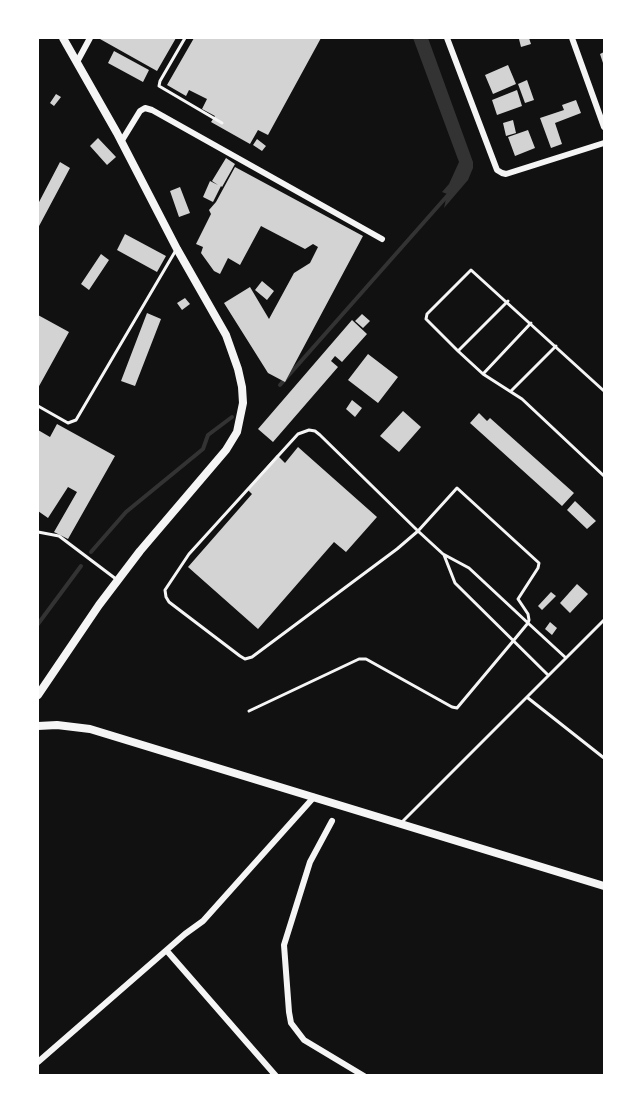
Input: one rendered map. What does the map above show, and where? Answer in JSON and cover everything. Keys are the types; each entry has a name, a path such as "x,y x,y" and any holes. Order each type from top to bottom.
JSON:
{"street":[{"path":"38,694 117,580 226,450 237,432 241,418 242,387 233,351 63,38"},
{"path":"76,62 90,38"},
{"path":"447,38 497,170 506,174 604,143"},
{"path":"572,38 604,127"},
{"path":"121,142 140,111 145,108 152,110 382,239"},
{"path":"38,726 57,725 90,729 604,886"},
{"path":"38,1062 185,934 203,921 314,797"},
{"path":"332,821 310,862 284,945 289,1012 291,1023 303,1040 364,1076"},
{"path":"167,951 276,1076"}],"lane":[{"path":"185,38 159,86 222,123"},
{"path":"38,406 68,423 76,420 177,249"},
{"path":"604,391 475,271 468,271 426,316 483,374 511,391 604,476"},
{"path":"458,351 508,301"},
{"path":"483,374 531,323"},
{"path":"511,391 556,346"},
{"path":"249,711 359,659 366,659 452,707 458,708 528,623 528,614 518,599 539,563 459,489 456,489 418,531 249,658 240,656 169,602 165,597 168,584 189,554 298,434 309,430 315,430 418,531 443,554 469,568 528,623 566,658"},
{"path":"38,532 59,536 117,580"},
{"path":"443,554 455,584 549,676"},
{"path":"400,823 604,620"},
{"path":"527,697 604,758"}],"shaded area":[{"path":"413,38 428,38 473,162 468,180 444,208 447,194 442,192 449,184 459,162"}],"building":[{"path":"101,38 176,38 157,71"},
{"path":"194,38 321,38 268,135 258,130 250,144 211,122 215,116 202,109 207,99 189,90 186,96 167,85"},
{"path":"529,38 531,44 521,47 519,39"},
{"path":"114,51 149,70 143,82 108,63"},
{"path":"604,52 604,66 600,54"},
{"path":"508,65 516,84 493,94 485,75"},
{"path":"527,80 534,100 525,103 518,84"},
{"path":"517,90 522,106 497,115 492,100"},
{"path":"56,94 61,97 54,106 50,103"},
{"path":"576,100 581,113 555,123 562,144 551,148 540,118 564,110 562,105"},
{"path":"513,120 516,133 506,136 503,123"},
{"path":"528,130 535,148 515,156 508,137"},
{"path":"98,138 116,157 107,165 90,146"},
{"path":"257,139 266,146 262,151 253,145"},
{"path":"226,158 235,164 213,202 203,197 210,181 218,185 212,181"},
{"path":"60,162 70,168 38,228 38,204"},
{"path":"235,167 363,236 285,382 268,373 224,303 250,287 269,319 294,273 310,263 318,247 313,244 305,249 261,226 240,265 228,258 220,274 214,271 201,253 203,247 196,244 211,214 209,210 216,202"},
{"path":"180,187 190,213 179,217 170,191"},
{"path":"125,234 166,256 157,272 117,250"},
{"path":"101,254 109,260 89,290 81,284"},
{"path":"262,281 274,291 267,300 255,290"},
{"path":"185,298 190,304 182,310 177,303"},
{"path":"147,313 161,319 135,386 121,381"},
{"path":"362,314 370,321 363,328 355,321"},
{"path":"38,315 69,332 38,388"},
{"path":"352,320 367,334 342,362 335,356 331,361 338,367 273,442 258,429"},
{"path":"368,354 398,377 378,403 348,380"},
{"path":"352,400 362,408 355,417 346,409"},
{"path":"403,411 421,427 399,452 380,436"},
{"path":"479,413 487,421 490,418 574,493 562,506 470,423"},
{"path":"57,424 115,456 68,539 54,532 77,492 68,487 48,518 38,511 38,430 50,437"},
{"path":"298,447 377,517 346,552 334,542 258,629 188,567 252,494 247,489 277,455 285,463"},
{"path":"575,501 596,521 587,529 567,510"},
{"path":"577,584 588,594 570,613 560,603"},
{"path":"551,592 556,596 542,610 538,606"},
{"path":"550,622 557,628 552,635 545,629"}],"waterway":[{"path":"280,385 448,195"},
{"path":"91,552 126,512 203,449 208,435 232,417"},
{"path":"38,624 81,566"}]}
